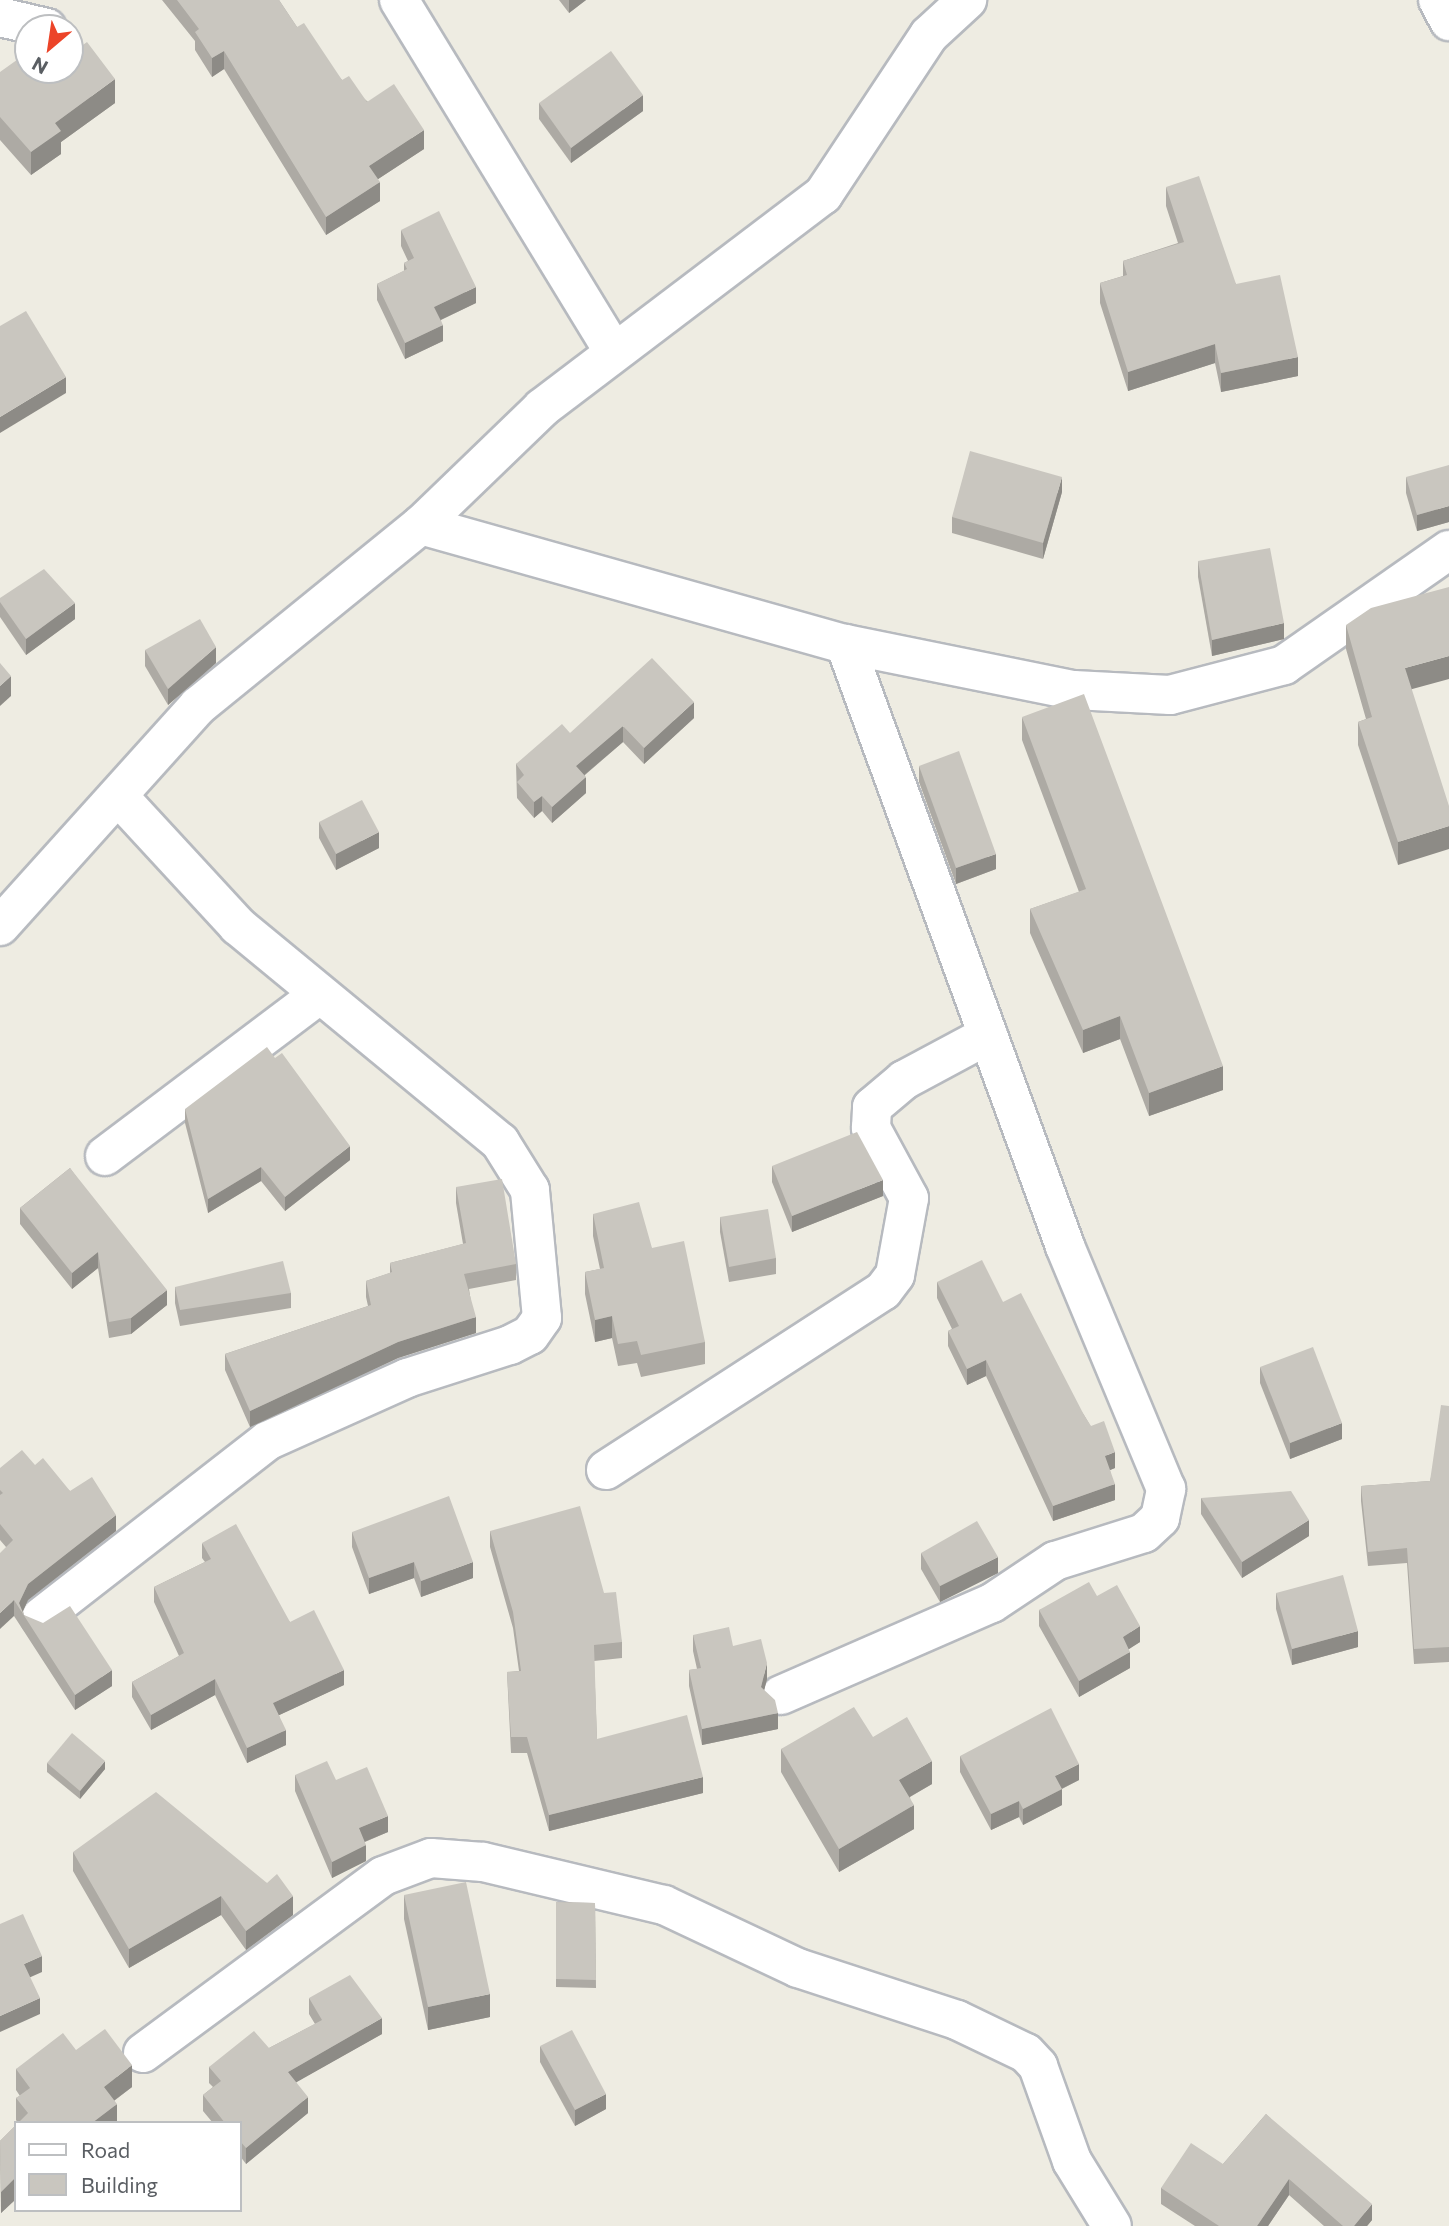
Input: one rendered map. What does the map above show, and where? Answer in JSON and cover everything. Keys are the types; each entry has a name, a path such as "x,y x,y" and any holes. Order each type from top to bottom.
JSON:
{"street":[{"path":"399,0 614,352"},
{"path":"0,926 198,705 421,525 488,453 614,352 823,195 929,35 967,0"},
{"path":"1438,0 1449,21"},
{"path":"421,525 845,644 1074,690 1170,695 1284,665 1449,550"},
{"path":"781,1695 992,1602 1055,1560 1144,1534 1163,1510 1160,1467 1115,1370 988,1035 845,644"},
{"path":"41,1617 267,1440 407,1378 510,1345 530,1335 542,1318 530,1190 520,1166 500,1142 317,996 238,926 118,796"},
{"path":"105,1156 317,996"},
{"path":"606,1470 883,1291 895,1275 909,1198 872,1128 872,1107 904,1080 988,1035"},
{"path":"144,2053 383,1876 431,1858 483,1862 664,1905 798,1968 957,2020 1026,2053 1038,2066 1072,2161 1112,2226"}],"building":[{"path":"177,0 279,0 297,27 304,23 342,80 349,76 367,102 394,84 424,130 369,166 380,182 326,217 224,51 212,58 195,32 199,29"},
{"path":"87,42 115,79 55,123 61,131 31,152 0,117 0,72 14,62 14,84 84,84 84,44"},
{"path":"611,51 643,95 571,148 539,103"},
{"path":"1199,176 1236,284 1280,275 1298,357 1221,373 1215,344 1128,372 1100,283 1127,275 1123,261 1184,242 1166,187"},
{"path":"439,211 476,287 434,307 443,325 405,343 377,284 407,269 404,263 414,258 401,230"},
{"path":"26,311 66,377 0,417 0,326"},
{"path":"970,451 1062,477 1043,543 952,517"},
{"path":"1449,465 1449,506 1417,515 1406,477"},
{"path":"1270,548 1284,623 1212,640 1198,561"},
{"path":"44,569 75,603 26,639 0,602 0,598"},
{"path":"1449,587 1449,656 1405,668 1449,806 1449,826 1398,842 1358,722 1372,717 1346,625 1371,608"},
{"path":"200,619 216,647 168,689 145,650"},
{"path":"652,658 694,702 644,748 623,726 576,766 586,777 552,807 542,796 534,802 517,782 524,775 516,764 562,724 570,733"},
{"path":"0,663 11,676 0,686"},
{"path":"1084,694 1223,1066 1149,1093 1120,1016 1083,1030 1030,909 1086,889 1022,717"},
{"path":"959,751 996,854 956,868 919,766"},
{"path":"362,800 379,832 336,854 319,822"},
{"path":"267,1047 275,1058 282,1053 350,1146 285,1197 261,1167 208,1199 185,1109"},
{"path":"857,1132 883,1180 792,1216 772,1166"},
{"path":"70,1168 167,1290 131,1318 109,1322 98,1252 72,1273 20,1208"},
{"path":"502,1179 516,1264 464,1274 476,1317 398,1342 250,1411 225,1354 371,1305 366,1281 392,1272 390,1263 466,1243 456,1187"},
{"path":"639,1202 652,1248 684,1241 705,1342 641,1355 637,1341 618,1344 612,1316 595,1320 585,1272 604,1268 593,1214"},
{"path":"768,1209 776,1258 729,1267 720,1217"},
{"path":"982,1260 1003,1302 1021,1293 1091,1426 1104,1421 1115,1452 1105,1456 1115,1484 1053,1506 986,1360 967,1369 948,1331 959,1326 937,1282"},
{"path":"283,1261 291,1293 180,1310 175,1287"},
{"path":"1313,1347 1342,1423 1290,1443 1260,1367"},
{"path":"1441,1405 1449,1406 1449,1647 1414,1649 1407,1548 1368,1552 1361,1486 1430,1481"},
{"path":"22,1450 35,1465 43,1458 70,1491 92,1477 116,1515 28,1584 19,1603 24,1615 43,1623 70,1606 112,1670 75,1695 14,1600 0,1613 0,1553 13,1540 0,1524 0,1495 3,1493 0,1490 0,1468"},
{"path":"1291,1491 1309,1520 1242,1562 1201,1498"},
{"path":"449,1496 473,1562 421,1581 414,1562 369,1578 352,1532"},
{"path":"580,1506 604,1593 616,1592 622,1642 594,1645 597,1739 687,1715 703,1777 549,1815 527,1737 511,1737 507,1672 521,1671 513,1612 490,1531"},
{"path":"977,1521 998,1557 940,1586 921,1553"},
{"path":"236,1524 290,1622 314,1610 344,1670 273,1703 286,1730 247,1748 215,1679 151,1715 132,1682 184,1653 154,1587 211,1559 202,1543"},
{"path":"1343,1575 1358,1631 1292,1649 1276,1593"},
{"path":"1089,1582 1097,1596 1117,1585 1140,1626 1123,1637 1130,1652 1079,1681 1039,1610"},
{"path":"729,1627 733,1646 761,1639 767,1663 761,1687 775,1700 778,1713 702,1729 689,1670 701,1668 693,1635"},
{"path":"854,1707 873,1737 907,1717 932,1761 899,1780 914,1805 839,1849 781,1749"},
{"path":"1051,1708 1079,1764 1055,1776 1062,1789 1023,1809 1019,1801 991,1814 960,1756"},
{"path":"72,1733 105,1761 80,1791 47,1763"},
{"path":"327,1761 336,1780 367,1767 388,1816 359,1828 366,1845 332,1862 295,1775"},
{"path":"156,1792 267,1883 277,1874 293,1896 246,1931 221,1896 129,1949 73,1852"},
{"path":"466,1882 490,1994 428,2007 404,1895"},
{"path":"556,1902 595,1903 596,1980 556,1979"},
{"path":"23,1914 42,1956 24,1964 40,1998 0,2016 0,1924"},
{"path":"350,1975 382,2018 288,2072 308,2097 246,2148 242,2143 242,2121 223,2121 203,2095 221,2081 209,2067 254,2031 269,2048 322,2020 309,1998"},
{"path":"105,2029 132,2065 104,2087 117,2104 95,2121 20,2121 28,2113 16,2098 30,2088 16,2069 63,2033 76,2050"},
{"path":"572,2030 606,2094 575,2110 540,2046"},
{"path":"1266,2114 1372,2204 1354,2226 1343,2226 1289,2179 1257,2226 1219,2226 1161,2188 1191,2143 1223,2164"},
{"path":"14,2127 14,2179 1,2192 0,2141"}]}
